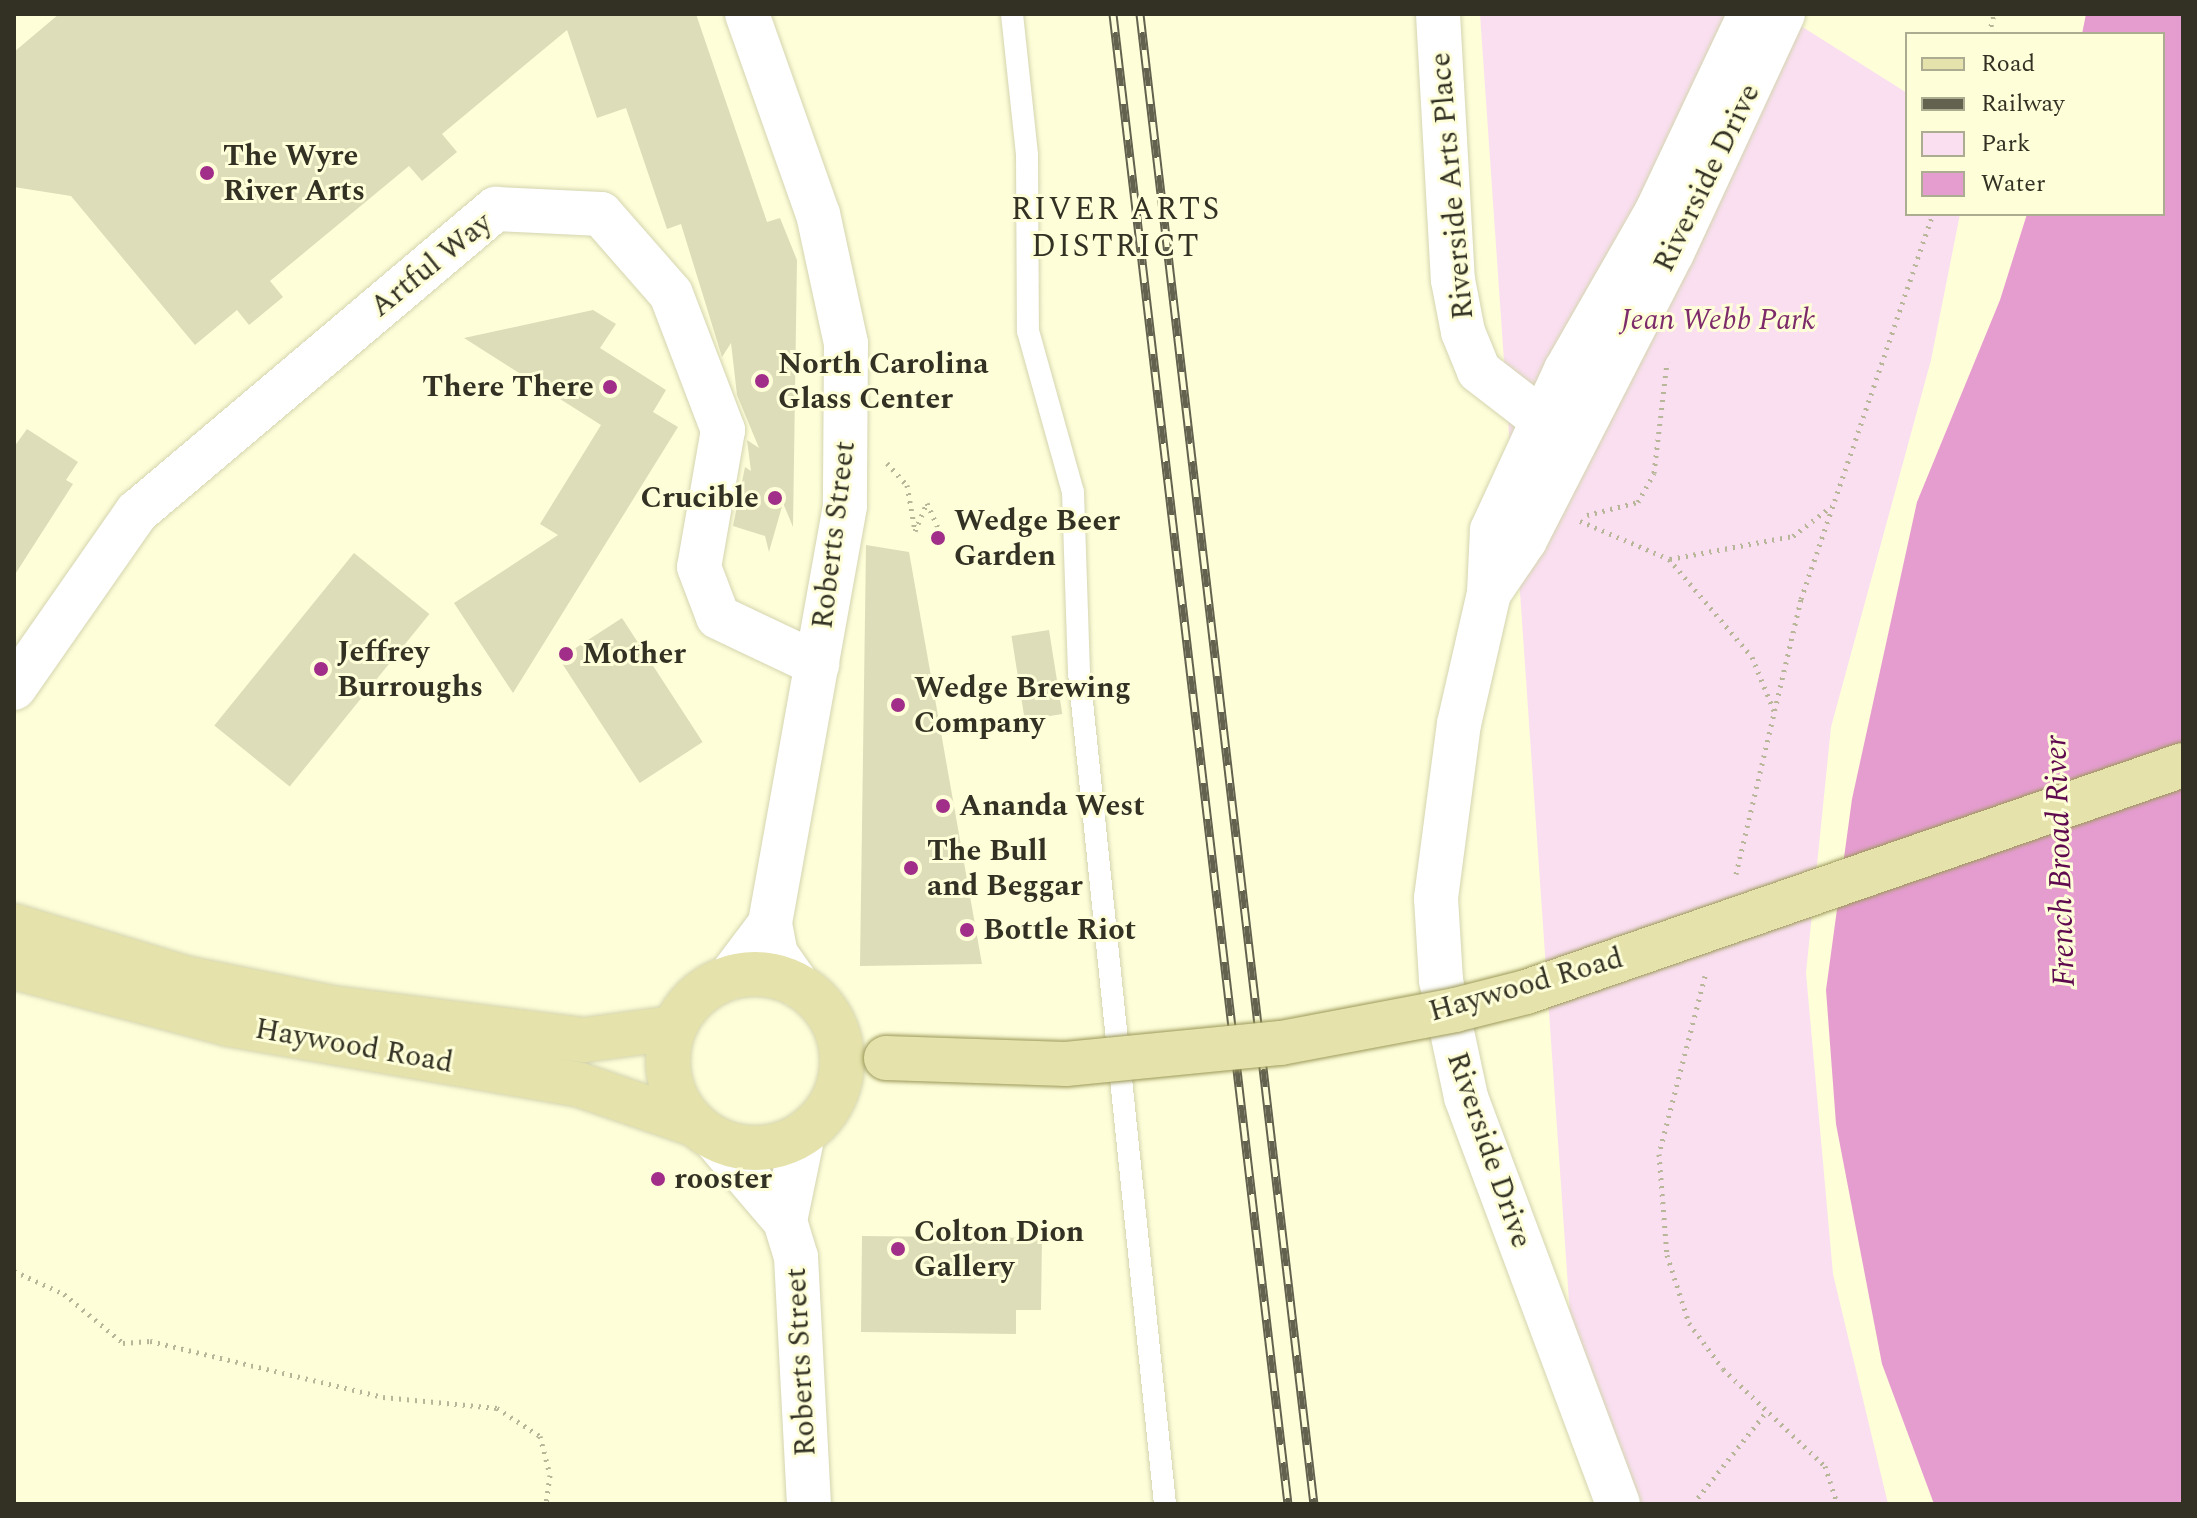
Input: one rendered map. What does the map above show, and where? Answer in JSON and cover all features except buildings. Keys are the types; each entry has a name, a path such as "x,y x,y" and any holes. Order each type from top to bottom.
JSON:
{"main road":[{"name":"Roberts Street","path":"747,14 818,214 846,343 845,506 770,924 776,954 798,985"},
{"name":"Riverside Arts Place","path":"1438,14 1453,280 1463,332 1479,371 1541,419"},
{"name":"Riverside Drive","path":"1618,1504 1491,1175 1452,1049 1441,980 1436,898 1445,810 1489,593 1492,530 1541,419 1657,211 1750,14"},
{"name":"Riverside Drive","path":"1489,593 1539,506 1707,182 1783,14"},
{"name":"Artful Way","path":"14,688 137,512 496,209 601,214 671,294 723,430 699,567 718,617 817,664"},
{"name":"Haywood Road","path":"842,1057 1066,1064 1281,1043 1455,1010 1526,992 2183,765"},
{"name":"Roberts Street","path":"730,977 770,924"},
{"name":"Haywood Road","path":"14,926 181,994 333,1008 584,1040 673,1028"},
{"name":"Haywood Road","path":"14,967 181,994 580,1085 704,1131"},
{"path":"765,974 798,985 829,1015 842,1057 833,1101 803,1134 759,1149 704,1131 669,1079 673,1028 686,1005 730,977 765,974"},
{"name":"Roberts Street","path":"704,1131 785,1221"},
{"name":"Roberts Street","path":"803,1134 785,1221 805,1326 809,1504"}],"lane":[{"path":"1012,14 1027,155 1028,331 1073,492 1079,673 1165,1504"}],"path":[{"path":"891,463 907,485 915,531 927,503 944,541"},
{"path":"1669,559 1793,536 1832,505"},
{"path":"1539,506 1669,559 1752,657 1775,715"},
{"path":"14,1271 64,1294 123,1343 150,1341 383,1397 497,1408 540,1436 550,1475 546,1504"},
{"path":"1693,1504 1767,1411"}],"green space":[{"name":"Jean Webb Park","path":"1480,14 1782,14 1905,92 1905,216 1960,216 1931,360 1831,727 1806,973 1833,1274 1888,1504 1625,1504 1571,1330"}],"water":[{"name":"French Broad River","path":"2086,14 2183,14 2183,1504 1934,1504 1882,1364 1836,1124 1826,990 1852,799 1917,502 2000,300 2026,216 2165,216 2165,32 2082,32"}],"railway":[{"path":"1113,14 1288,1504"},
{"path":"1140,14 1314,1504"}],"place":[{"name":"The Wyre River Arts","path":"207,173"},
{"name":"North Carolina Glass Center","path":"762,381"},
{"name":"There There","path":"610,387"},
{"name":"Crucible","path":"775,498"},
{"name":"Wedge Beer Garden","path":"938,538"},
{"name":"Mother","path":"566,654"},
{"name":"Jeffrey Burroughs","path":"321,669"},
{"name":"Wedge Brewing Company","path":"898,705"},
{"name":"Ananda West","path":"943,806"},
{"name":"The Bull and Beggar","path":"911,868"},
{"name":"Bottle Riot","path":"967,930"},
{"name":"rooster","path":"658,1179"},
{"name":"Colton Dion Gallery","path":"898,1249"}],"district":[{"name":"RIVER ARTS DISTRICT","path":"1116,230"}]}
